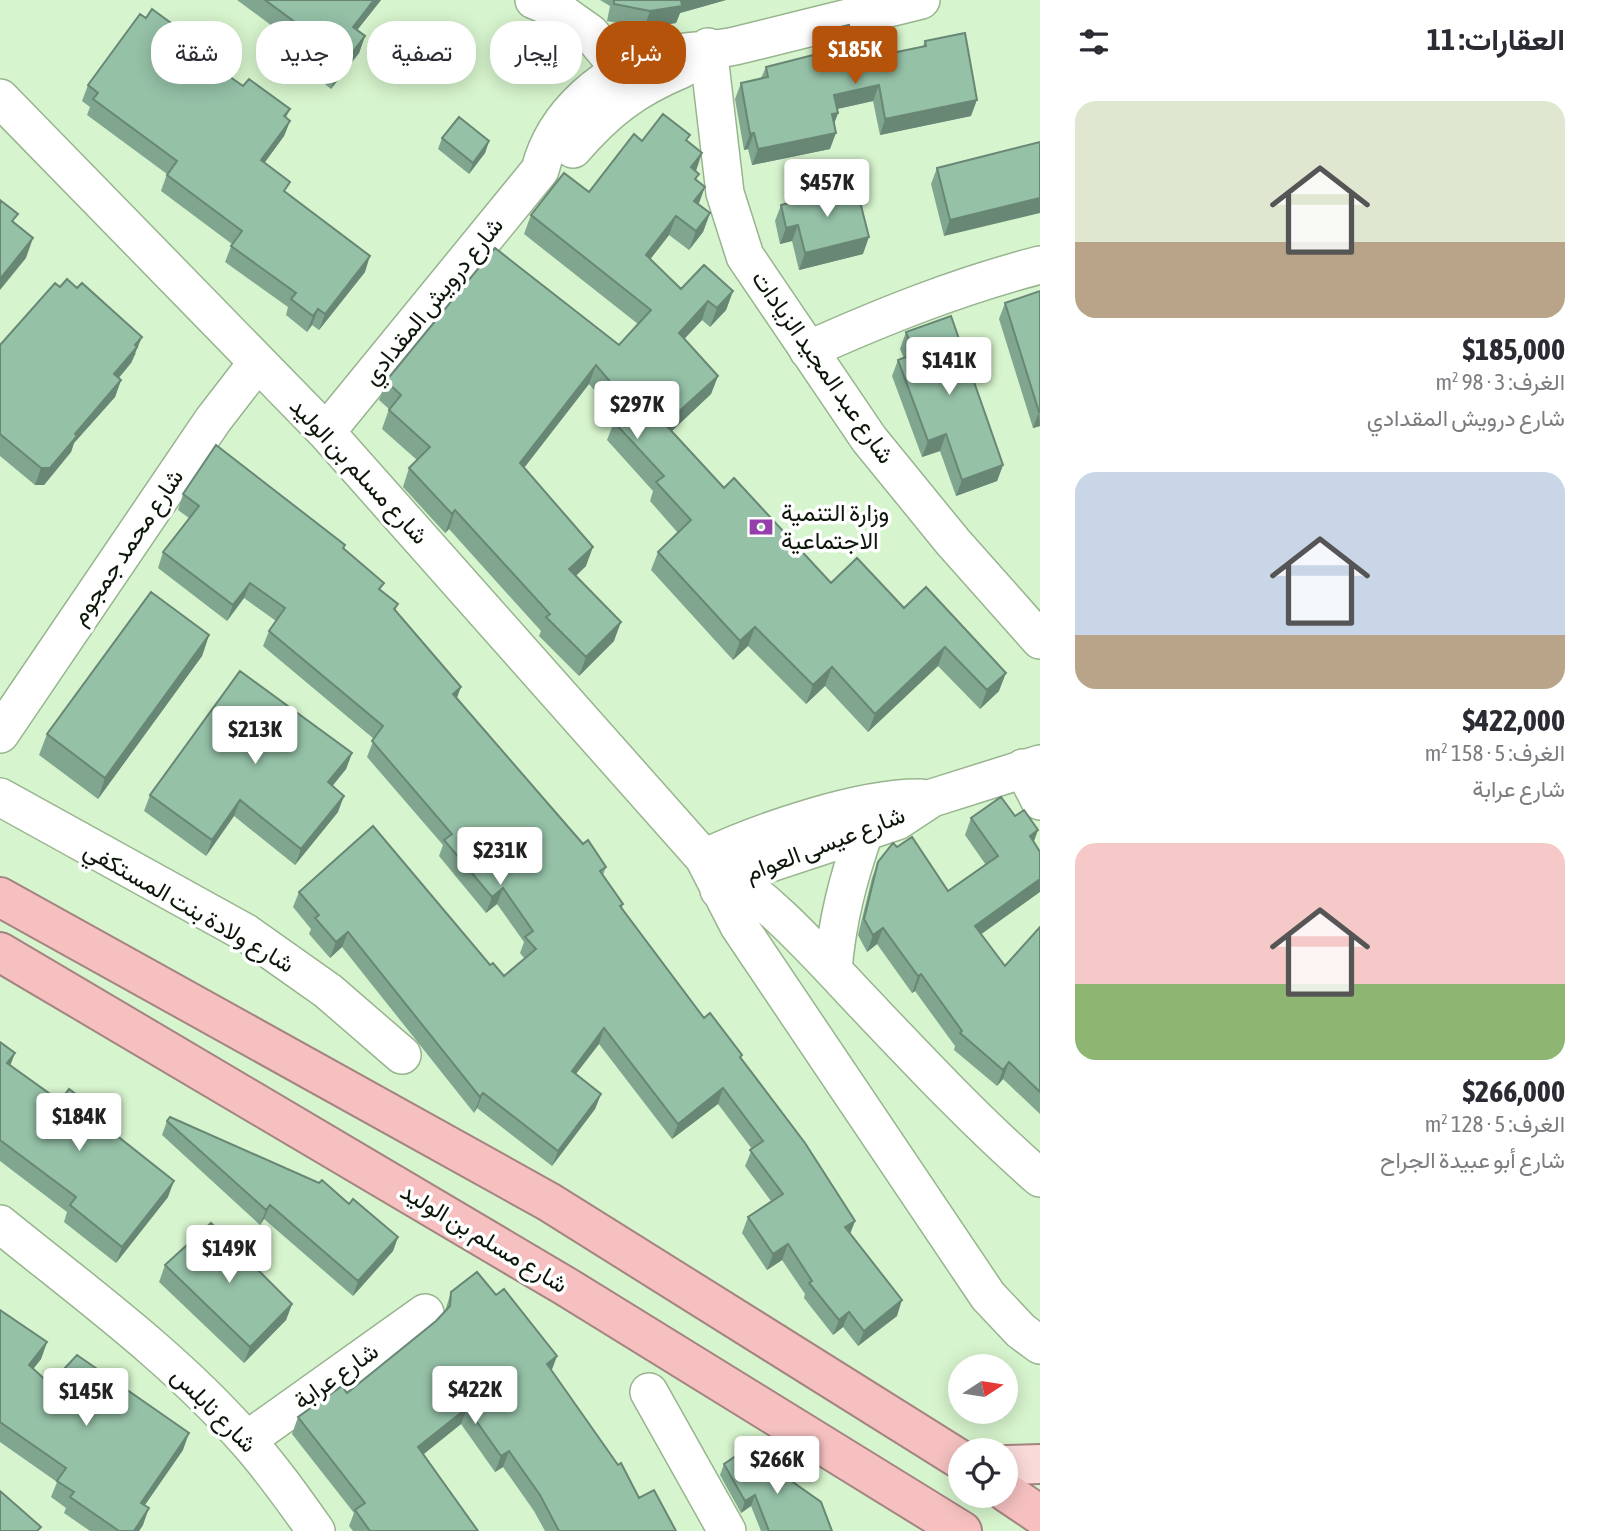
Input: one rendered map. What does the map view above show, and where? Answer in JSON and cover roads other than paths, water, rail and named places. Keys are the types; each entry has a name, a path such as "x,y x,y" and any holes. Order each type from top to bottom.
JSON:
{"highway":[{"path":"0,897 549,1202 948,1452"},
{"name":"شارع مسلم بن الوليد","path":"1,953 565,1286 962,1531"},
{"path":"1024,1472 1040,1515"}],"street":[{"name":"شارع درويش المقدادي","path":"326,432 540,170 569,153 620,86 659,56 716,51 921,0"},
{"path":"536,2 620,86"},
{"name":"شارع عبد المجيد الزيادات","path":"716,51 725,193 738,241 765,289 869,439 953,542 1040,640"},
{"name":"شارع مسلم بن الوليد","path":"3,106 326,432 720,875 833,970 981,1126 1040,1178"},
{"path":"808,350 905,307 957,288 1040,265"},
{"name":"شارع محمد جمجوم","path":"0,734 213,420 257,363"},
{"path":"1031,766 1040,801"},
{"name":"شارع عيسى العوام","path":"720,875 773,862 864,833 897,821 932,798 1031,766"},
{"name":"شارع ولادة بنت المستكفي","path":"0,797 246,933 328,991 402,1055"},
{"name":"شارع عيسى العوام","path":"720,875 751,837 890,798 932,798"},
{"path":"833,970 836,929 844,894 864,833"},
{"name":"شارع مسلم بن الوليد","path":"720,875 739,926 988,1296 1021,1331 1040,1345"},
{"name":"شارع نابلس","path":"0,1225 121,1322 201,1393 247,1440 316,1531"},
{"name":"شارع عرابة","path":"247,1440 425,1313"},
{"path":"649,1392 727,1531"}],"place":[{"name":"وزارة التنمية الاجتماعية","path":"761,527"}]}
